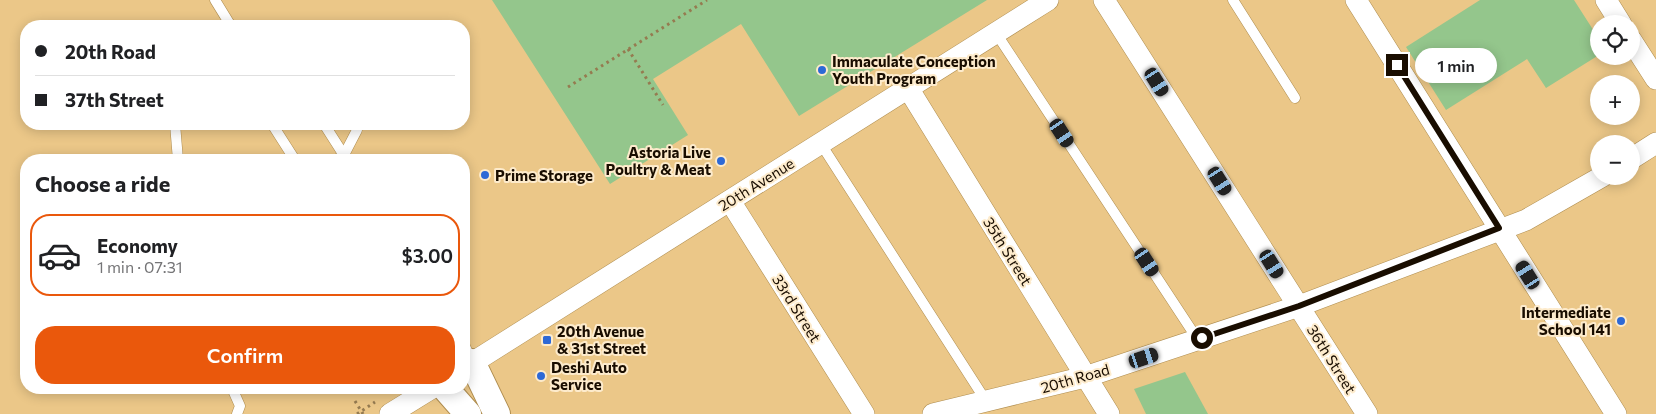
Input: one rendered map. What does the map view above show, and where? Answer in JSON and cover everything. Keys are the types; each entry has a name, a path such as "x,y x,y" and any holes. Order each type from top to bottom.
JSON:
{"street":[{"name":"20th Avenue","path":"470,356 730,201 1048,0"},
{"name":"36th Street","path":"1104,0 1367,414"},
{"path":"1356,0 1616,414"},
{"path":"1606,0 1615,15"},
{"path":"1640,54 1656,79"},
{"name":"35th Street","path":"908,88 1109,414"},
{"path":"1640,153 1656,143"},
{"name":"20th Road","path":"934,414 980,407 1085,377 1299,306 1499,228 1526,220 1590,183"},
{"name":"33rd Street","path":"730,201 864,414"},
{"path":"470,364 497,414"},
{"path":"390,414 422,394"},
{"path":"450,394 468,414"}],"lane":[{"path":"215,0 227,20"},
{"path":"1233,0 1295,98"},
{"path":"996,33 1198,340"},
{"path":"176,130 178,154"},
{"path":"276,130 292,154"},
{"path":"327,130 341,154"},
{"path":"345,154 357,130"},
{"path":"821,144 980,407"},
{"path":"235,394 240,406 237,414"}],"path":[{"path":"568,87 707,0"},
{"path":"628,49 663,105"},
{"path":"355,401 363,414"}],"green space":[{"path":"492,0 987,0 799,116 741,24 653,79 688,135 610,184"},
{"path":"1480,0 1574,0 1590,25 1590,61 1546,88 1527,59 1446,110 1406,47"},
{"path":"1185,372 1208,414 1146,414 1134,389"}],"place":[{"name":"Immaculate Conception Youth Program","path":"822,70"},
{"name":"Astoria Live Poultry & Meat","path":"721,161"},
{"name":"Prime Storage","path":"485,175"},
{"name":"Intermediate School 141","path":"1621,321"},
{"name":"20th Avenue & 31st Street","path":"547,340"},
{"name":"Deshi Auto Service","path":"541,376"}],"route":[{"path":"1202,338 1299,306 1499,228 1397,65"}]}
